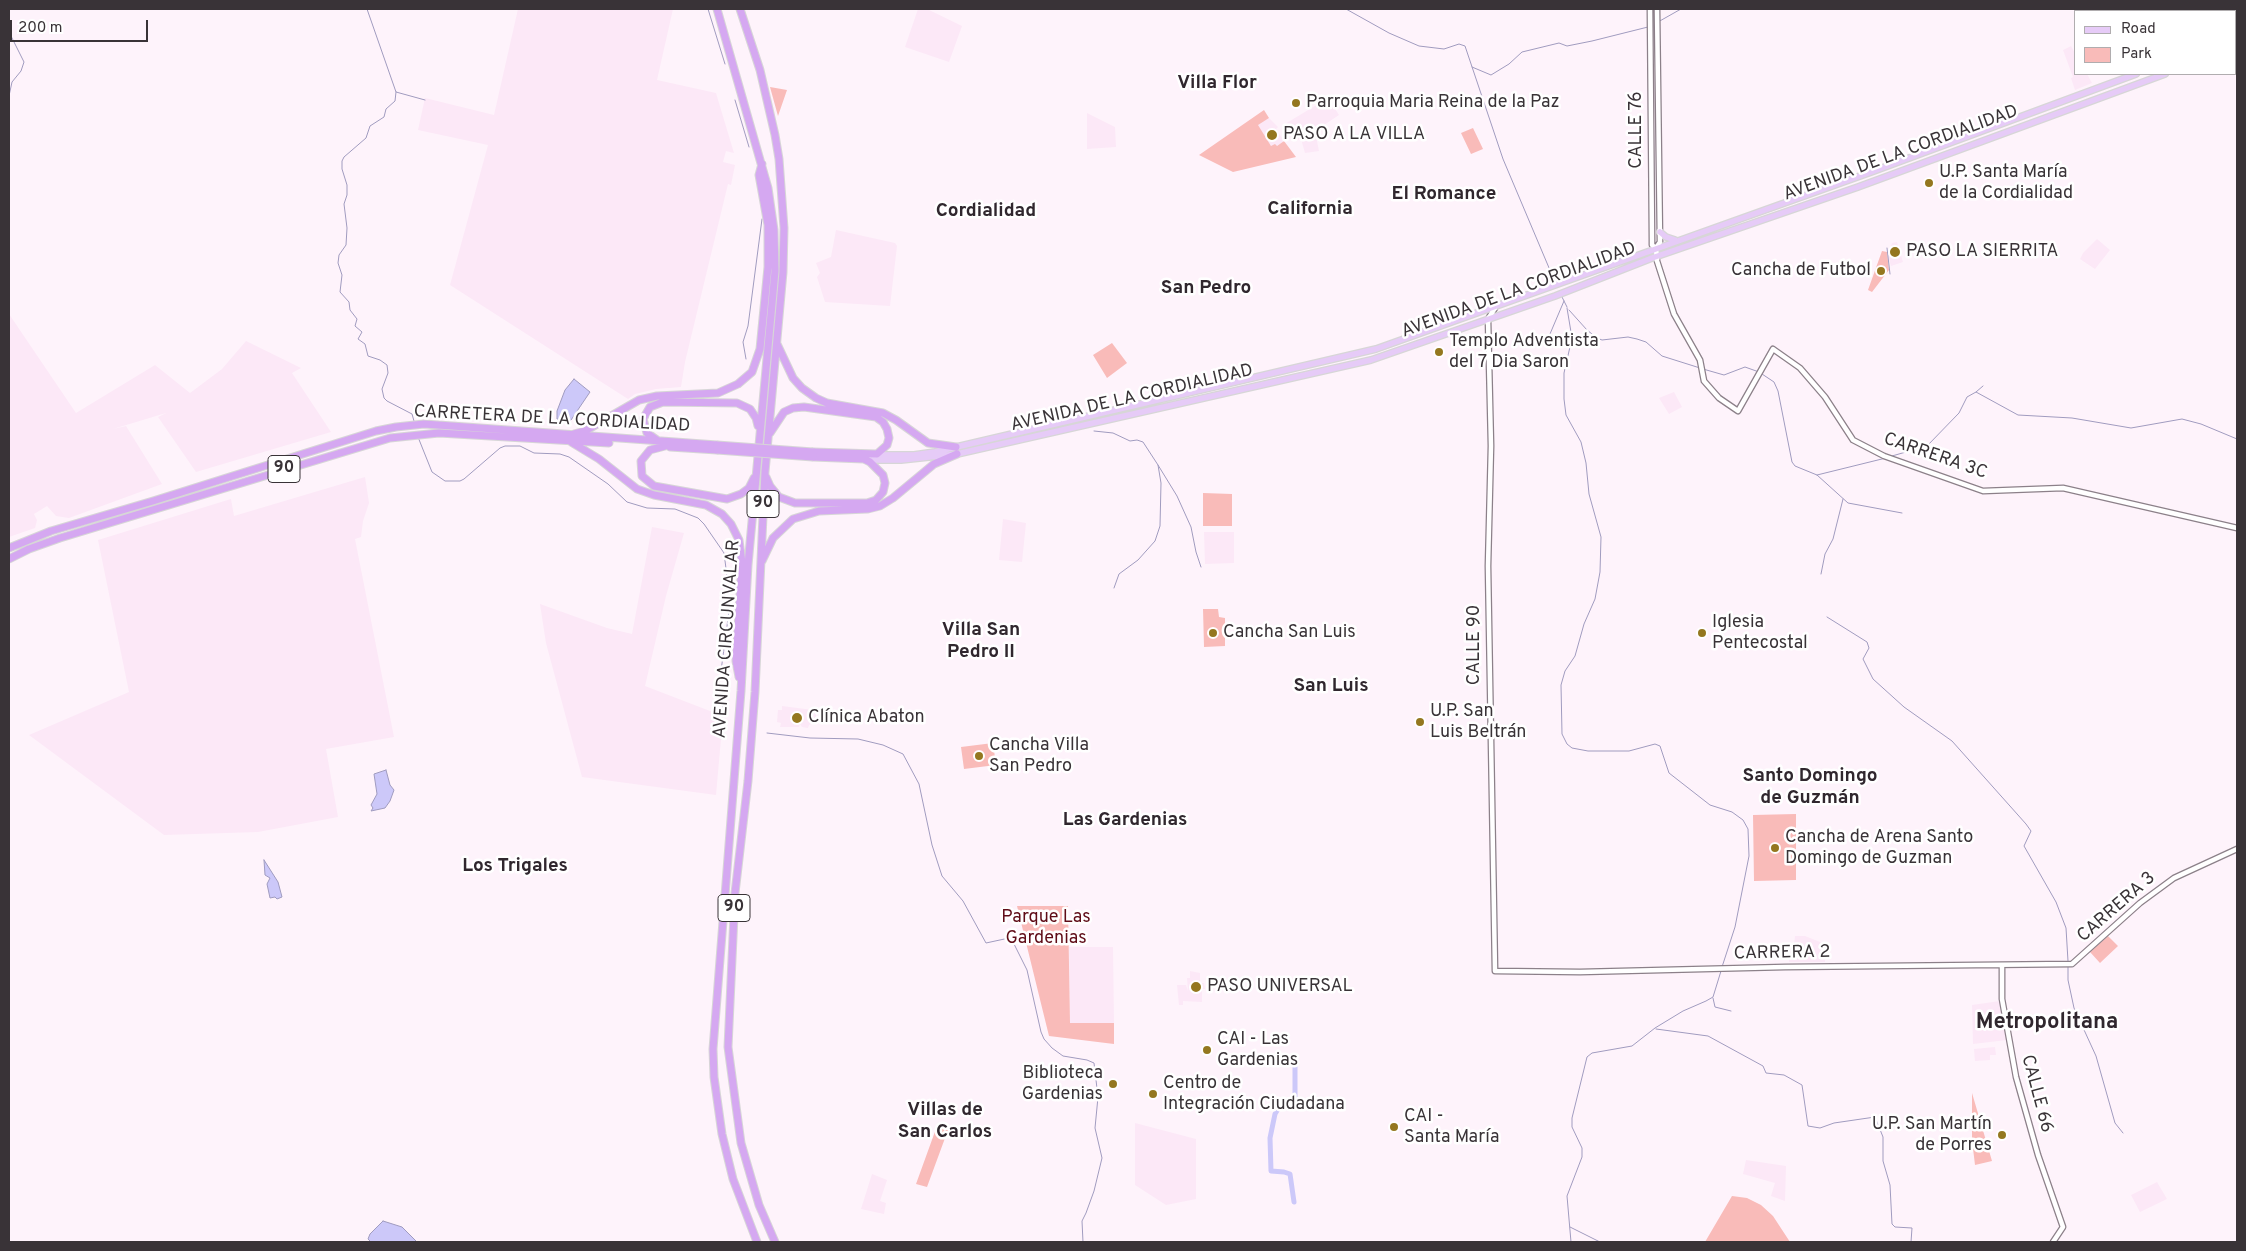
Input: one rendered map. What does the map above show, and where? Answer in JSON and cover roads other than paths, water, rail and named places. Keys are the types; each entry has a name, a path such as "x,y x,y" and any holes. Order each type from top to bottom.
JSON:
{"highway":[{"name":"AVENIDA CIRCUNVALAR","path":"717,9 762,164 768,188 774,230 775,271 763,439 765,472 755,698 748,781 735,893 728,1047 741,1143 757,1198 775,1242"},
{"name":"AVENIDA CIRCUNVALAR","path":"740,9 760,70 780,159 784,228 783,272 777,343 757,468 748,566 741,691 713,1049 714,1077 722,1134 733,1179 757,1242"},
{"path":"568,438 585,431 644,398 711,394 735,386 749,375 755,366 759,354 769,245 768,225 759,175 762,164"},
{"path":"768,349 763,324 773,303"},
{"path":"777,343 793,378 805,391 816,398 827,403 885,414 928,443 956,450"},
{"path":"665,444 652,438 646,431 644,422 648,409 663,402 727,401 741,404 754,415 763,439 784,412 797,407 869,416 881,420 887,429 888,441 884,449 872,455"},
{"name":"CARRETERA DE LA CORDIALIDAD","path":"9,548 51,530 153,501 376,431 396,427 424,424 568,438"},
{"name":"CARRETERA DE LA CORDIALIDAD","path":"9,559 28,549 60,538 390,438 439,433 568,438 717,447 864,459"},
{"path":"568,438 599,458 637,489 654,495 702,504 722,514 731,524 739,540 742,563 736,661 741,691"},
{"path":"665,444 647,452 640,464 644,479 657,488 730,499 749,488 757,468"},
{"path":"760,569 773,538 794,519 819,511 868,509 880,506 893,498 934,464 956,450"},
{"name":"CARRETERA DE LA CORDIALIDAD","path":"813,454 872,455"},
{"path":"765,472 772,489 779,497 789,502 801,504 866,503 879,498 885,483 880,470 864,459"}],"main road":[{"name":"AVENIDA DE LA CORDIALIDAD","path":"872,455 914,455 956,450 1376,349 1910,158 2133,75"},
{"name":"AVENIDA DE LA CORDIALIDAD","path":"864,459 911,460 1371,360 1555,296 1656,257 1858,187 2162,75"},
{"path":"1660,232 1669,239 1678,240"}],"street":[{"name":"CALLE 76","path":"1650,9 1652,245 1656,248"},
{"name":"CALLE 76","path":"1657,9 1660,242 1656,248 1656,257 1674,314 1701,365 1708,388 1738,411"},
{"path":"1488,319 1495,308"},
{"name":"CALLE 90","path":"1488,319 1491,446 1488,527 1489,688 1495,971"},
{"name":"CARRERA 3C","path":"1738,411 1773,349 1800,368 1825,397 1853,440 1891,459 1983,490 2063,488 2237,528"},
{"name":"CARRERA 3","path":"2068,964 2086,953 2140,903 2174,878 2237,849"},
{"name":"CALLE 66","path":"2002,964 2002,999 2016,1077 2038,1155 2063,1227 2053,1242"},
{"name":"CARRERA 2","path":"1495,971 1580,972 2068,964"}],"waterway":[{"path":"367,9 396,92 425,100"},
{"path":"708,9 725,64"},
{"path":"1346,9 1389,33 1419,46 1444,49 1459,44 1465,46 1503,159 1555,282"},
{"path":"1658,22 1681,9"},
{"path":"1472,67 1491,75 1509,64 1522,52 1559,43 1567,46 1648,27"},
{"path":"9,32 24,62 21,71 12,82 9,96"},
{"path":"396,92 395,101 386,109 384,117 370,126 366,138 344,157 342,161 342,169 347,185 347,195 344,204 347,228 346,245 339,255 338,263 342,275 340,292 349,302 350,310 357,319 355,326 362,332 358,339 365,344 368,356 380,360 387,365 388,373 382,389 384,398 412,414 414,421"},
{"path":"735,100 749,147"},
{"path":"746,359 743,342 748,326 762,219"},
{"path":"1887,248 1890,274"},
{"path":"1562,297 1567,307"},
{"path":"1547,341 1564,301"},
{"path":"1567,308 1572,338 1564,373 1566,415 1581,442 1586,463 1589,494 1601,537 1600,572 1595,599 1584,624 1575,656 1565,671 1561,685 1562,734 1567,744 1572,748 1588,751 1629,751 1655,744 1660,746 1669,773 1710,805 1732,812 1743,820 1748,829 1749,856 1735,927 1722,967"},
{"path":"1569,310 1597,338 1602,340 1628,337 1637,339 1646,342 1662,356 1700,368"},
{"path":"1703,369 1724,375 1745,367 1759,372"},
{"path":"1762,374 1774,382 1778,391 1792,462 1795,466 1817,475 1848,503 1902,513"},
{"path":"1976,392 1983,386"},
{"path":"1892,456 1927,446 1959,413 1967,397 1976,392 2018,415 2072,418 2131,428 2182,419 2201,424 2237,439"},
{"path":"1094,431 1113,433 1130,441 1137,440 1143,442 1158,465 1161,483 1160,526 1155,541 1138,560 1119,574 1114,588"},
{"path":"418,437 432,472 445,481 460,481 464,479 500,448 520,446 534,453 560,454 569,457 608,484 627,502 647,508 675,509 698,518 724,553 729,611 719,686 723,709"},
{"path":"1817,475 1886,458"},
{"path":"1158,465 1177,496 1191,527 1201,567"},
{"path":"1821,574 1825,554 1833,539 1843,499"},
{"path":"1827,617 1867,642 1869,648 1863,659 1873,679 1904,707 1952,741 2031,831 2024,846 2056,902 2066,928 2068,961"},
{"path":"767,733 810,738 858,739 883,745 903,754 919,784 932,845 942,876 963,901 986,943 1009,938 1012,940 1027,970 1044,1039 1063,1056 1094,1063 1098,1097 1095,1128 1102,1158 1094,1191 1082,1221 1083,1242"},
{"path":"2068,965 2068,980 2074,1008 2096,1056 2115,1123 2123,1133"},
{"path":"1571,1242 1567,1196 1582,1157 1582,1148 1572,1127 1572,1118 1587,1057 1592,1053 1632,1046 1655,1028 1683,1011 1713,997 1721,971"},
{"path":"1713,998 1715,1007 1731,1011"},
{"path":"1656,1029 1708,1036 1763,1066 1766,1073 1784,1075 1802,1085 1808,1126 1820,1128 1834,1123 1875,1117 1883,1137 1883,1161 1890,1185 1892,1224 1895,1227 1912,1228 1911,1242"},
{"path":"1295,1059 1295,1105"},
{"path":"1278,1109 1275,1114 1270,1138 1271,1171 1290,1174 1294,1202"},
{"path":"1570,1227 1600,1242"}],"place":[{"name":"Parroquia Maria Reina de la Paz","path":"1296,103"},
{"name":"PASO A LA VILLA","path":"1272,135"},
{"name":"U.P. Santa María de la Cordialidad","path":"1929,183"},
{"name":"PASO LA SIERRITA","path":"1895,252"},
{"name":"Cancha de Futbol","path":"1881,271"},
{"name":"Templo Adventista del 7 Dia Saron","path":"1439,352"},
{"name":"Cancha San Luis","path":"1213,633"},
{"name":"Iglesia Pentecostal","path":"1702,633"},
{"name":"Clínica Abaton","path":"797,718"},
{"name":"U.P. San Luis Beltrán","path":"1420,722"},
{"name":"Cancha Villa San Pedro","path":"979,756"},
{"name":"Cancha de Arena Santo Domingo de Guzman","path":"1775,848"},
{"name":"PASO UNIVERSAL","path":"1196,987"},
{"name":"CAI - Las Gardenias","path":"1207,1050"},
{"name":"Biblioteca Gardenias","path":"1113,1084"},
{"name":"Centro de Integración Ciudadana","path":"1153,1094"},
{"name":"CAI - Santa María","path":"1394,1127"},
{"name":"U.P. San Martín de Porres","path":"2002,1135"}],"district":[{"name":"Villa Flor","path":"1217,84"},
{"name":"El Romance","path":"1444,195"},
{"name":"California","path":"1310,210"},
{"name":"Cordialidad","path":"986,212"},
{"name":"San Pedro","path":"1206,289"},
{"name":"Villa San Pedro II","path":"981,642"},
{"name":"San Luis","path":"1331,687"},
{"name":"Santo Domingo de Guzmán","path":"1810,788"},
{"name":"Las Gardenias","path":"1125,821"},
{"name":"Los Trigales","path":"515,867"},
{"name":"Metropolitana","path":"2047,1024"},
{"name":"Villas de San Carlos","path":"945,1122"}],"park label":[{"name":"Parque Las Gardenias","path":"1046,928"}]}
